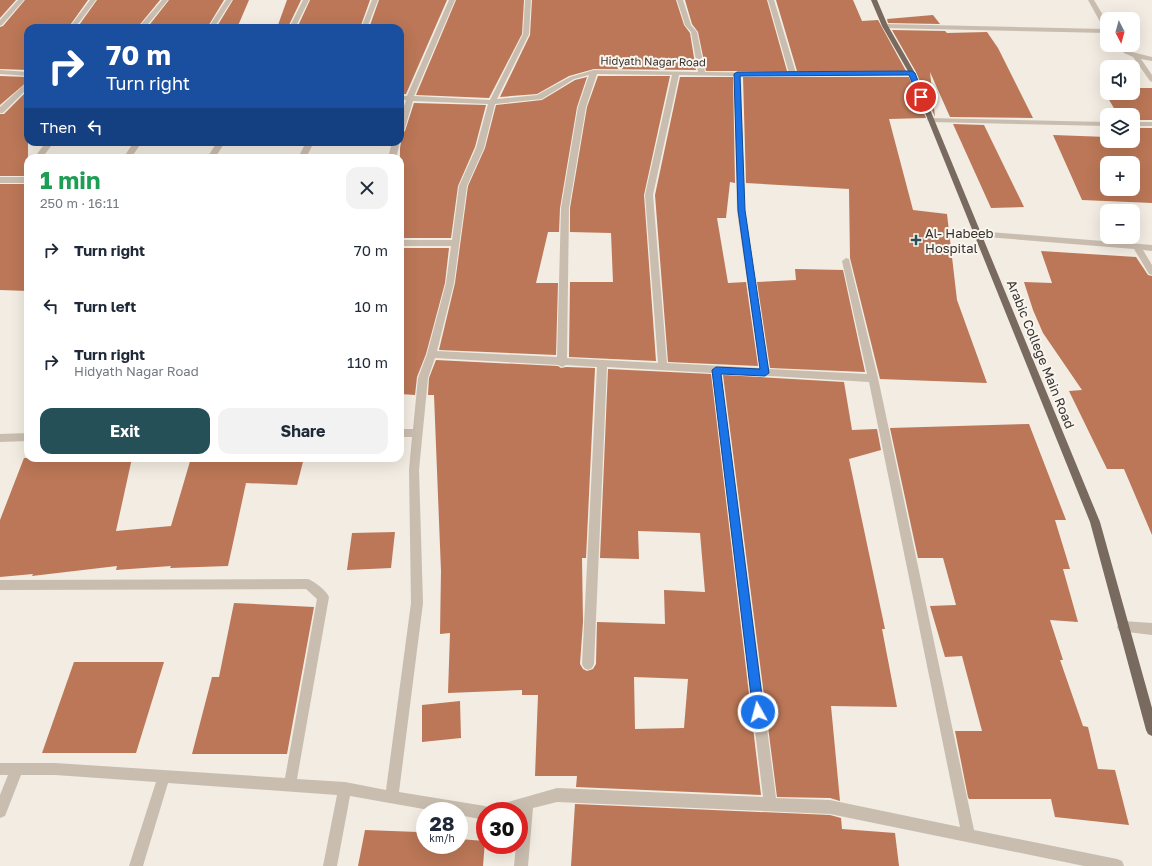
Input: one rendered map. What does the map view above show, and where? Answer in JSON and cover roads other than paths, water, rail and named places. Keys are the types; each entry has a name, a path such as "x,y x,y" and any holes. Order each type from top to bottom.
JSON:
{"main road":[{"name":"Arabic College Main Road","path":"874,0 885,26 912,73 1095,522 1152,730"}],"street":[{"path":"0,24 21,0"},
{"path":"75,24 93,0"},
{"path":"144,24 165,0"},
{"path":"214,24 229,0"},
{"path":"294,24 306,0"},
{"path":"366,24 376,0"},
{"path":"404,118 410,98 452,0"},
{"path":"392,797 417,603 414,470 423,378 432,354 450,283 463,186 480,148 492,102 526,34 528,0"},
{"path":"680,0 688,25 694,32 702,73"},
{"path":"771,0 793,75"},
{"path":"1091,0 1100,16"},
{"path":"885,26 1100,29"},
{"path":"1127,52 1136,57 1152,59"},
{"path":"1136,57 1152,80"},
{"path":"0,72 24,74"},
{"path":"562,362 565,208 582,107 594,72"},
{"name":"Hidyath Nagar Road","path":"404,98 492,102 539,97 572,78 594,72 793,75 912,73"},
{"path":"663,368 649,195 676,73"},
{"path":"737,74 741,210 765,373"},
{"path":"0,111 24,88"},
{"path":"931,120 1100,124"},
{"path":"1140,124 1152,124"},
{"path":"0,180 24,180"},
{"path":"977,234 1152,248"},
{"path":"404,243 455,243"},
{"path":"1137,248 1152,272"},
{"path":"846,261 873,378 969,836"},
{"path":"432,354 663,368 873,378"},
{"path":"588,664 602,364"},
{"path":"716,370 770,805"},
{"path":"404,433 418,433"},
{"path":"0,438 24,437"},
{"path":"0,585 308,584 323,597 290,785"},
{"path":"1124,627 1152,629"},
{"path":"0,769 55,769 345,789 476,811"},
{"path":"0,811 17,769"},
{"path":"136,866 164,776"},
{"path":"330,866 345,789"},
{"path":"528,803 557,795 830,807 1117,866"},
{"path":"521,866 522,854"}],"place":[{"name":"Al- Habeeb Hospital","path":"916,240"}]}
